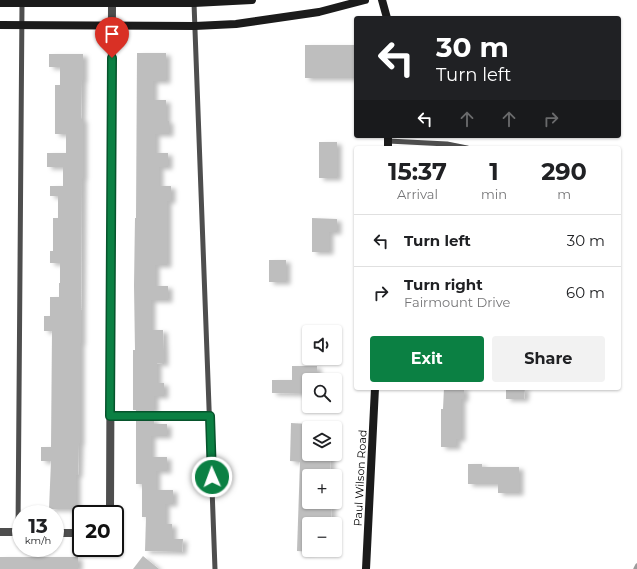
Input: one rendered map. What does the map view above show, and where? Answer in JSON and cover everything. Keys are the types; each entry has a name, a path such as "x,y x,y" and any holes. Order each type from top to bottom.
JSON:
{"main road":[{"path":"0,3 27,2 112,4 123,2 194,3 252,0"},
{"path":"0,25 195,26 236,24 293,17 365,0"},
{"path":"382,0 386,16"},
{"name":"Paul Wilson Road","path":"366,569 375,390"}],"street":[{"path":"110,505 112,4"},
{"path":"0,532 12,532"}],"lane":[{"path":"20,505 22,25 27,2"},
{"path":"194,3 215,569"},
{"path":"388,142 447,144 457,146"},
{"path":"110,416 210,416"}],"building":[{"path":"305,45 354,45 354,78 305,78"},
{"path":"137,53 166,53 166,81 153,81 153,100 166,100 166,121 169,121 169,134 155,134 155,153 168,153 168,167 159,167 159,186 171,186 171,201 167,201 167,265 155,265 155,286 168,286 168,300 151,300 151,330 163,330 164,351 164,364 157,363 157,383 164,383 164,396 154,396 154,411 133,410 133,350 135,350 134,286"},
{"path":"49,54 83,54 81,119 83,119 83,178 80,443 78,475 76,475 76,505 72,505 72,509 64,509 64,505 49,505 51,461 41,461 41,447 51,447 52,331 44,331 44,316 50,316 50,297 59,297 60,283 60,263 50,263 50,251 53,251 53,218 58,218 58,196 50,196 50,186 63,186 63,167 47,167 47,153 66,153 66,134 55,134 55,85 60,85 60,67 49,67"},
{"path":"319,142 337,142 337,178 319,178"},
{"path":"312,218 337,219 337,232 329,232 329,252 312,252"},
{"path":"269,260 286,260 286,282 269,282"},
{"path":"292,366 317,366 317,373 302,373 302,394 272,393 272,380 292,380"},
{"path":"444,390 464,390 464,399 461,399 461,439 456,439 456,447 441,447 441,409 443,409"},
{"path":"506,390 525,390 524,399 506,399"},
{"path":"136,419 154,419 154,424 167,424 167,436 151,436 151,457 167,457 167,471 156,471 156,490 173,490 173,504 165,504 165,524 172,524 172,539 183,539 182,552 145,551 146,517 142,517 142,484 136,484"},
{"path":"291,423 302,424 302,461 331,461 330,469 302,469 302,509 332,509 331,517 302,517 302,551 297,551 300,462 290,461"},
{"path":"468,464 482,464 482,467 519,467 519,493 498,493 498,484 468,484"},
{"path":"143,556 159,569 133,569"},
{"path":"0,557 78,557 78,569 0,569"}],"waterway":[{"path":"635,569 637,565"}],"route":[{"path":"112,58 110,416 210,416 212,477"}]}
